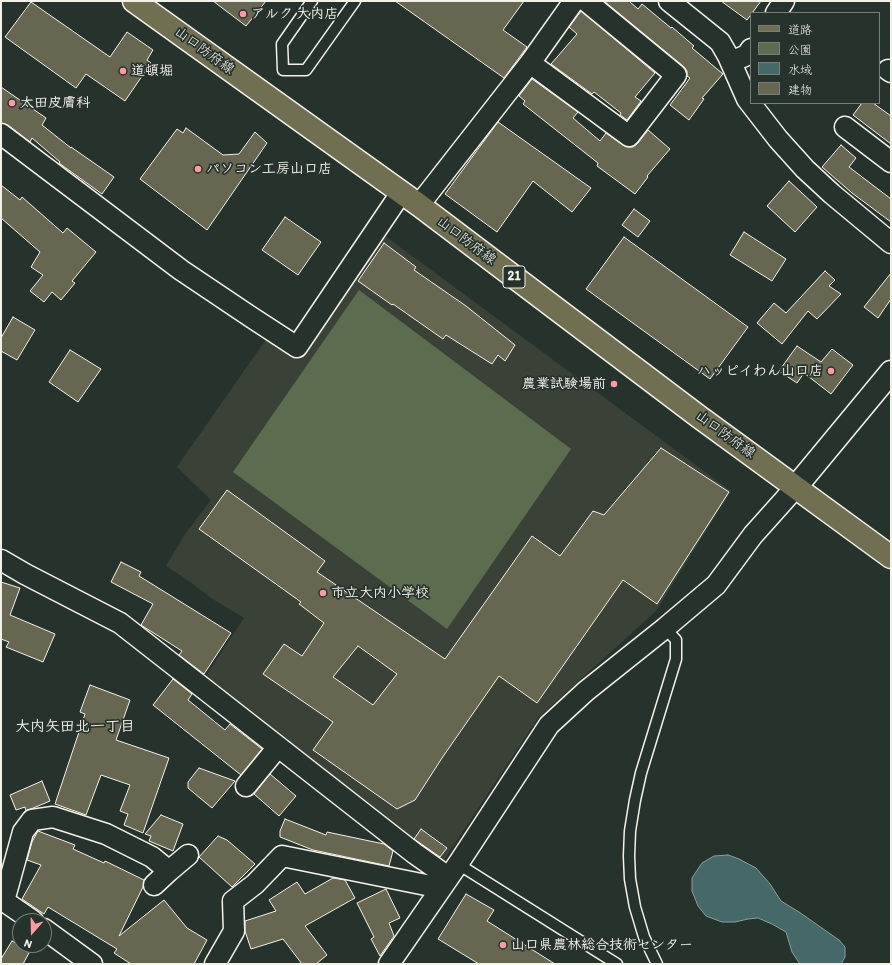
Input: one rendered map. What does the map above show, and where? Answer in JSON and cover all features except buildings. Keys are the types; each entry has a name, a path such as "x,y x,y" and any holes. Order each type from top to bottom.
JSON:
{"main road":[{"name":"山口防府線","path":"134,1 420,206 692,412 891,557"}],"street":[{"path":"420,206 530,63 574,1"},
{"path":"530,63 629,136 676,75 586,1"},
{"path":"669,1 720,42 750,103"},
{"path":"777,12 784,1"},
{"path":"731,62 747,55 750,50"},
{"path":"751,104 805,169 832,194 891,243"},
{"path":"844,127 891,162"},
{"path":"1,134 181,270 297,347 401,193"},
{"path":"389,964 549,725 586,691 716,585 753,535 795,488 891,372"},
{"path":"1,560 120,623 414,854 449,876"},
{"path":"246,786 278,747"},
{"path":"21,913 4,901 23,832 32,820 53,817 106,834 152,857 169,871"},
{"path":"154,885 188,854"},
{"path":"215,964 234,931 233,901 255,884 282,856 449,876"},
{"path":"52,935 92,964"}],"lane":[{"path":"312,1 282,44 283,70 306,70 355,1"},
{"path":"657,964 644,937 635,907 630,879 629,856 630,831 641,773 676,659 676,640 665,628"},
{"path":"449,876 617,964"}],"shaded area":[{"path":"381,233 731,491 656,611 538,718 440,866 202,682 244,618 211,598 166,566 185,534 211,500 177,467 267,338 298,360"}],"green space":[{"path":"359,290 571,449 447,629 233,472"}],"water":[{"path":"728,855 756,868 770,884 781,901 839,940 845,947 845,957 841,964 800,964 792,952 786,932 758,918 735,922 722,922 706,916 698,906 692,891 692,878 702,863 714,856"}],"place":[{"name":"アルク 大内店","path":"243,14"},
{"name":"道頓堀","path":"123,71"},
{"name":"太田皮膚科","path":"12,103"},
{"name":"パソコン工房山口店","path":"198,169"},
{"name":"ハッピイわん山口店","path":"831,371"},
{"name":"農業試験場前","path":"614,384"},
{"name":"市立大内小学校","path":"323,593"},
{"name":"山口県農林総合技術センター","path":"503,945"}],"district":[{"name":"大内矢田北一丁目","path":"75,727"}]}
